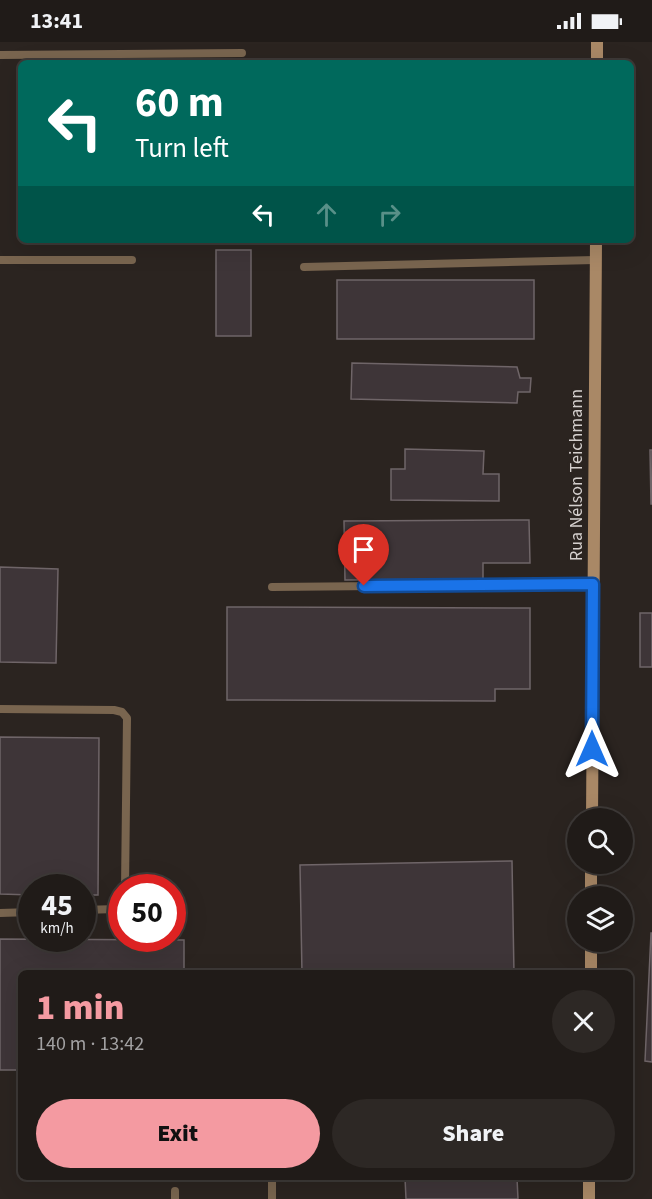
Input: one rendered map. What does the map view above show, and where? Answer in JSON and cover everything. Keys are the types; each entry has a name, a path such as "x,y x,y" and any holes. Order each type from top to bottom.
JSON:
{"main road":[{"path":"597,42 597,60"},
{"name":"Rua Nélson Teichmann","path":"592,808 596,243"},
{"path":"591,952 591,970"},
{"path":"589,1180 589,1199"}],"lane":[{"path":"0,55 242,53"},
{"path":"0,260 132,260"},
{"path":"304,267 596,260"},
{"path":"272,587 593,584"},
{"path":"0,709 114,711 122,712 127,718 125,874"},
{"path":"0,913 18,912"},
{"path":"272,1180 272,1199"}],"building":[{"path":"216,250 251,250 251,336 216,336"},
{"path":"337,280 534,280 534,339 337,339"},
{"path":"352,363 517,367 520,378 531,378 530,392 518,392 517,403 351,399"},
{"path":"405,449 484,451 483,474 499,474 499,501 391,500 391,469 405,469"},
{"path":"650,450 652,450 652,504 651,504"},
{"path":"529,520 530,563 483,563 483,579 345,580 344,521"},
{"path":"0,567 58,569 56,663 0,662"},
{"path":"227,607 530,608 530,689 495,689 495,701 227,700"},
{"path":"640,613 652,613 652,667 640,667"},
{"path":"0,737 99,738 98,895 96,895 96,874 18,874 18,895 0,894"},
{"path":"512,861 514,970 302,970 300,865"},
{"path":"652,933 652,1062 645,1061"},
{"path":"0,939 18,939 18,952 96,952 96,940 108,940 108,952 184,952 184,970 18,970 18,1070 0,1070"},
{"path":"405,1180 517,1180 518,1199 406,1199"}],"route":[{"path":"364,586 593,584 592,749"}]}
